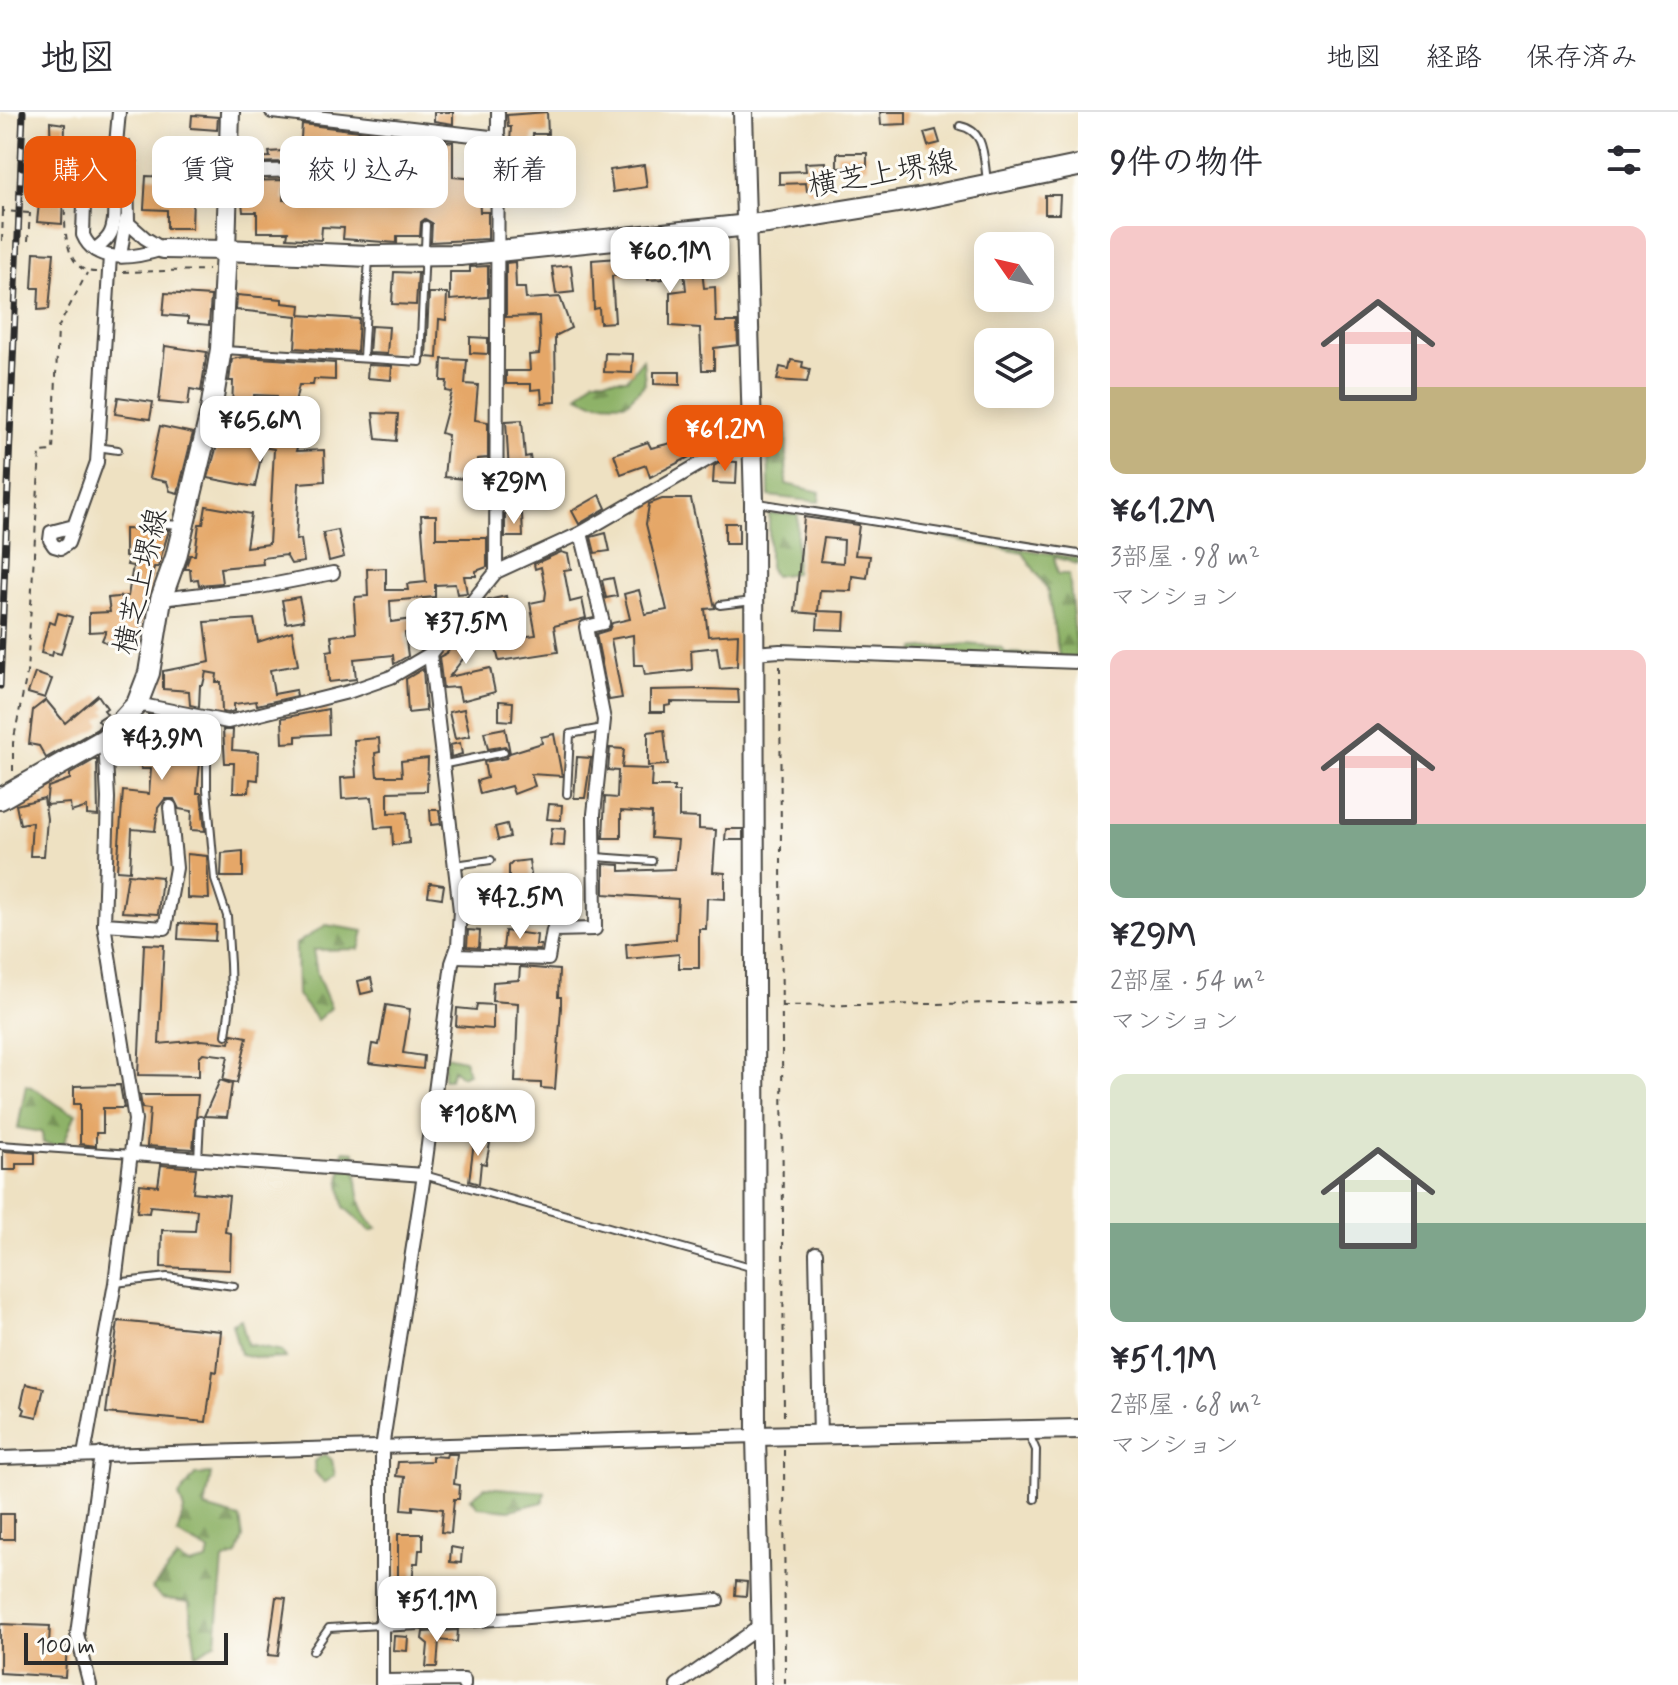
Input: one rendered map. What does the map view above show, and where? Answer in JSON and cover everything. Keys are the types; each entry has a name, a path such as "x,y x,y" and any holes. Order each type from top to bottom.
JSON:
{"main road":[{"name":"横芝上堺線","path":"0,799 105,739 137,704 149,673 161,599 184,525 210,416 221,349 226,260 426,256 744,226 1078,166"}],"street":[{"path":"117,136 119,112"},
{"path":"229,136 230,112"},
{"path":"272,112 482,136"},
{"path":"498,112 499,136"},
{"path":"743,112 744,226 753,433 763,504 753,601 756,1436 762,1685"},
{"path":"84,208 83,235 95,250 115,256 143,256 163,249"},
{"path":"95,250 110,235 113,208"},
{"path":"74,526 97,462 108,272 127,208"},
{"path":"127,214 134,230 163,249 226,260 227,208"},
{"path":"496,572 499,208"},
{"path":"137,704 228,722 348,692 391,677 430,654 496,572 581,533 753,433"},
{"path":"456,956 548,959 553,930 595,929 594,814 603,728 586,627 603,623 581,533"},
{"path":"161,599 260,587 333,573"},
{"path":"753,653 780,651 1078,662"},
{"path":"430,654 440,765 460,910 456,956 452,963 424,1175 382,1448 380,1625 382,1683 464,1680 464,1685"},
{"path":"84,1455 115,1283 133,1154 133,1099 104,924 108,798 105,739"},
{"path":"104,924 165,928 176,868 170,807"},
{"path":"133,1154 424,1175"},
{"path":"816,1253 820,1437"},
{"path":"0,1458 1078,1429"},
{"path":"90,1685 77,1634 101,1454"},
{"path":"380,1625 517,1618 717,1600"},
{"path":"677,1685 762,1625"}],"lane":[{"path":"960,126 973,129 980,136 988,184"},
{"path":"221,349 420,362 426,225"},
{"path":"363,358 369,256"},
{"path":"97,447 118,450"},
{"path":"763,504 1078,554"},
{"path":"152,514 152,523 184,525"},
{"path":"720,605 753,601"},
{"path":"207,720 207,789 215,880 227,916 230,964 231,998 226,1035"},
{"path":"567,794 570,734 603,728"},
{"path":"440,765 504,752"},
{"path":"596,857 652,861"},
{"path":"454,865 491,860"},
{"path":"198,1160 200,1120"},
{"path":"0,1145 133,1154"},
{"path":"424,1175 757,1269"},
{"path":"115,1283 167,1277 234,1286"},
{"path":"1027,1430 1036,1450 1035,1499"},
{"path":"313,1651 329,1628 380,1625"}],"path":[{"path":"136,153 137,172"},
{"path":"2,241 3,209 30,211 28,241"},
{"path":"87,273 226,260"},
{"path":"780,651 785,1685"},
{"path":"781,1006 1078,1002"}],"green space":[{"path":"643,359 645,384 626,403 593,402 578,396 594,379 627,379"},
{"path":"768,424 787,424 786,484 820,492 819,502 769,496"},
{"path":"769,514 798,514 795,573 774,576 769,567"},
{"path":"908,530 1077,558 1078,564 1054,557 1058,574 1069,574 1077,659 914,653 915,649 967,644 1000,647 1006,653 1059,655 1047,589 1023,553"},
{"path":"326,925 364,931 359,949 313,950 317,974 331,1008 317,1020 297,995 296,944"},
{"path":"445,1056 464,1060 468,1073 461,1076 453,1069 450,1079 443,1079"},
{"path":"26,1085 76,1113 62,1147 43,1143 42,1132 18,1128"},
{"path":"344,1151 355,1152 361,1203 377,1228 371,1231 344,1207 340,1183"},
{"path":"241,1319 247,1344 282,1351 286,1358 264,1359 240,1354 232,1323"},
{"path":"325,1454 332,1460 335,1476 324,1483 315,1472 314,1461"},
{"path":"211,1474 205,1508 240,1518 243,1538 237,1555 223,1561 216,1642 196,1655 189,1602 162,1598 152,1589 177,1558 189,1565 207,1561 209,1551 177,1534 184,1510 179,1496 195,1475"},
{"path":"485,1487 545,1492 543,1502 510,1510 478,1507 471,1498"}],"building":[{"path":"434,112 453,112 453,124 434,121"},
{"path":"547,112 548,134 510,136 507,115"},
{"path":"880,112 906,112 906,124 881,125"},
{"path":"192,115 218,117 217,130 191,128"},
{"path":"50,122 65,124 65,136 50,136"},
{"path":"302,124 400,136 301,136"},
{"path":"936,130 940,143 928,146 924,133"},
{"path":"448,141 453,142 453,177 464,178 464,208 480,208 480,212 488,212 488,239 431,242 432,223 425,219 421,222 420,236 397,236 397,243 343,239 344,228 322,227 321,240 287,238 288,232 257,232 257,212 243,212 243,208 264,208 264,180 280,180 280,208 448,208"},
{"path":"280,151 280,162 264,162 264,157 270,157 269,152"},
{"path":"837,153 867,153 867,167 837,168"},
{"path":"826,162 827,190 807,191 806,183 779,184 779,172 806,171 805,163"},
{"path":"644,165 647,187 613,192 610,170"},
{"path":"146,176 152,176 152,208 193,208 192,228 167,228 167,210 144,209"},
{"path":"1045,195 1060,195 1059,214 1045,214"},
{"path":"39,208 62,208 62,224 37,222"},
{"path":"699,243 704,288 715,287 716,322 737,322 738,345 714,348 714,370 702,370 700,328 670,326 670,292 686,290 683,262 662,264 663,279 648,280 647,274 612,276 615,322 600,323 599,308 594,309 592,260 645,256 645,249"},
{"path":"34,252 54,253 49,309 38,310 39,288 32,288"},
{"path":"515,262 516,288 525,288 526,299 560,297 571,328 555,336 556,402 542,403 541,389 531,390 531,384 506,384 506,371 530,371 529,355 539,354 540,345 539,316 506,317 506,263"},
{"path":"571,265 574,292 556,294 552,267"},
{"path":"488,266 488,297 450,300 450,272 470,272 470,267"},
{"path":"394,272 418,273 416,305 392,304"},
{"path":"165,293 211,296 209,325 188,323 188,317 163,315"},
{"path":"429,293 447,293 446,320 439,319 437,358 426,357"},
{"path":"237,295 282,299 282,303 301,305 300,315 359,319 357,352 295,348 297,316 236,310"},
{"path":"371,326 389,327 387,354 369,353"},
{"path":"470,337 488,338 488,354 470,353"},
{"path":"165,346 207,352 201,391 190,389 188,405 159,402"},
{"path":"605,353 633,354 632,373 604,372"},
{"path":"244,357 335,363 335,380 314,379 313,385 299,385 296,398 295,419 304,421 296,451 324,450 325,481 299,483 296,540 301,539 304,562 291,564 286,555 262,558 263,564 220,568 222,583 199,585 198,579 191,580 190,569 185,569 190,555 195,555 199,524 203,524 206,506 251,514 246,547 269,544 274,449 263,447 255,487 208,478 227,409 232,410 233,381 229,381 232,359","holes":["254,395 277,396 276,421 253,415"]},
{"path":"442,359 467,360 465,384 478,385 475,420 488,422 488,458 477,459 475,480 444,477 448,435 441,433 452,392 446,391 447,381 441,381"},
{"path":"791,360 803,362 802,367 810,369 807,382 777,380 780,367 789,369"},
{"path":"368,365 392,366 391,380 367,378"},
{"path":"654,372 680,372 680,385 654,384"},
{"path":"118,397 153,402 150,419 115,414"},
{"path":"373,413 398,414 396,441 376,439"},
{"path":"522,420 525,457 530,456 532,469 509,472 506,421"},
{"path":"160,426 193,433 178,493 170,491 167,482 149,478"},
{"path":"719,431 719,442 650,477 646,465 621,474 614,454 648,442 651,448"},
{"path":"722,461 737,462 736,484 713,483 714,466"},
{"path":"600,495 606,508 579,524 572,511"},
{"path":"662,499 691,499 715,608 705,609 708,636 738,634 737,666 720,668 717,647 691,650 692,670 645,675 643,665 634,665 633,635 611,639 622,698 609,700 596,634 609,630 612,623 630,619 624,594 639,590 645,614 667,610 646,524 649,504"},
{"path":"505,514 522,514 523,537 505,537"},
{"path":"421,515 436,515 436,538 487,538 487,567 476,571 476,576 464,576 467,593 457,594 455,584 435,585 435,597 390,601 391,622 412,619 414,631 405,633 408,656 394,664 393,655 354,659 356,679 329,682 327,651 333,650 331,636 356,633 354,603 356,597 368,596 367,569 386,568 386,590 408,590 407,584 426,582"},
{"path":"804,517 859,525 855,555 870,556 867,578 852,576 851,591 820,590 818,611 845,612 844,630 817,629 818,614 795,612","holes":["824,538 844,540 843,563 820,561"]},
{"path":"725,523 739,523 739,544 725,544"},
{"path":"125,529 169,530 158,567 154,567 137,648 109,644 102,640 106,631 89,632 89,613 110,612 108,598 128,596 133,566 127,565 129,558 125,557"},
{"path":"338,530 344,557 329,561 323,533"},
{"path":"606,533 610,551 595,553 591,537"},
{"path":"561,552 568,554 571,569 564,570 570,602 582,599 586,618 554,626 558,652 499,661 496,649 504,647 498,615 489,626 484,601 506,596 514,638 536,635 530,603 545,600 546,592 541,567 535,569 534,564"},
{"path":"613,578 617,596 606,598 602,580"},
{"path":"299,597 304,620 286,623 282,600"},
{"path":"58,613 72,617 61,654 53,652 52,656 41,653 49,622 55,624"},
{"path":"254,619 258,642 292,631 298,665 270,670 274,694 296,690 297,696 257,705 256,701 234,704 234,711 228,713 222,712 221,682 216,682 217,674 206,672 203,685 200,685 199,707 190,705 189,691 163,689 163,671 210,662 205,622"},
{"path":"477,621 487,628 449,677 490,668 495,692 461,701 458,687 443,688 439,657 447,653 464,626 471,630"},
{"path":"423,669 426,711 408,713 406,679"},
{"path":"35,673 52,679 45,698 28,693"},
{"path":"650,690 738,690 739,703 671,702 671,705 665,706 665,712 650,712"},
{"path":"98,695 107,708 104,710 107,714 98,720 101,724 97,729 46,758 39,746 29,744 33,710 46,700 65,723"},
{"path":"499,701 513,702 512,721 499,720"},
{"path":"328,709 329,734 296,736 296,742 283,743 282,718"},
{"path":"464,709 470,736 455,739 449,712"},
{"path":"148,715 183,722 182,730 195,733 191,753 201,754 197,793 201,793 205,831 191,830 192,811 179,809 174,799 165,799 158,808 155,831 132,829 130,871 117,870 123,791 149,794 151,769 141,769 141,751 136,751"},
{"path":"505,728 510,752 505,746 488,749 484,732"},
{"path":"223,730 233,730 232,750 259,752 258,780 250,779 249,792 233,792 234,763 225,763"},
{"path":"664,730 668,765 648,766 648,732"},
{"path":"554,734 562,776 531,774 535,786 514,794 511,786 480,794 477,781 487,778 484,762 506,758 510,752 542,743 541,737"},
{"path":"379,738 380,752 375,753 377,776 402,776 401,761 428,758 427,791 388,792 388,813 407,812 409,843 393,845 392,827 375,828 372,797 342,799 341,778 356,777 354,740"},
{"path":"460,743 462,754 451,757 450,745"},
{"path":"610,748 624,749 622,768 652,769 651,787 674,787 674,792 679,792 679,817 699,818 699,829 716,830 713,872 725,873 725,899 707,898 706,929 699,929 699,968 679,968 679,954 627,959 626,944 676,939 678,899 604,894 604,864 620,865 620,871 675,869 678,840 651,838 652,813 621,811 621,838 603,838 605,797 617,798 618,771 608,770"},
{"path":"577,757 591,758 585,798 574,798"},
{"path":"97,760 98,816 87,815 87,807 71,812 70,803 46,805 48,787 70,779 70,774"},
{"path":"44,798 47,819 44,856 30,856 32,822 20,824 16,805"},
{"path":"549,804 562,805 561,820 547,819"},
{"path":"430,810 439,810 441,824 431,825"},
{"path":"507,824 510,837 498,840 495,827"},
{"path":"552,828 565,829 564,846 550,845"},
{"path":"726,829 743,829 743,840 725,840"},
{"path":"243,851 243,877 221,877 222,853"},
{"path":"187,854 207,856 209,899 187,898"},
{"path":"529,860 532,883 509,886 509,866 513,862"},
{"path":"128,874 162,877 158,914 122,912"},
{"path":"430,883 444,885 442,898 428,896"},
{"path":"179,923 216,925 215,941 178,939"},
{"path":"468,930 480,931 479,948 467,947"},
{"path":"505,931 537,935 536,945 541,945 540,950 503,949"},
{"path":"144,944 164,945 159,1044 201,1040 230,1043 232,1034 247,1037 237,1083 223,1080 228,1056 203,1053 199,1057 199,1076 138,1075"},
{"path":"520,967 559,970 558,997 561,997 561,1008 555,1089 541,1088 541,1083 515,1082 518,1003 492,1001 493,982 519,980"},
{"path":"371,978 374,991 361,994 358,981"},
{"path":"477,1004 493,1005 493,1029 456,1026 457,1008 476,1010"},
{"path":"386,1005 410,1009 403,1053 424,1056 423,1069 369,1063 372,1044 379,1045"},
{"path":"220,1080 232,1084 227,1117 204,1116"},
{"path":"120,1085 124,1108 103,1108 103,1133 96,1133 96,1146 80,1144 80,1104 74,1104 74,1086"},
{"path":"140,1095 198,1095 193,1149 147,1146 150,1109 142,1108"},
{"path":"475,1134 484,1135 483,1142 490,1143 486,1164 481,1163 479,1184 469,1181"},
{"path":"3,1151 35,1153 35,1164 16,1164 16,1170 3,1170"},
{"path":"161,1165 196,1168 193,1192 229,1196 225,1232 231,1233 230,1270 161,1267 162,1230 195,1231 197,1210 150,1206 149,1213 137,1212 140,1184 158,1186"},
{"path":"118,1321 221,1331 217,1372 213,1371 206,1422 106,1413"},
{"path":"26,1384 44,1388 37,1417 23,1414 25,1409 21,1406"},
{"path":"447,1454 457,1454 454,1484 460,1485 459,1499 454,1499 451,1533 441,1532 443,1509 413,1506 413,1510 402,1509 405,1477 396,1476 398,1462 432,1461 432,1456 446,1457"},
{"path":"0,1514 14,1514 14,1539 0,1539"},
{"path":"398,1534 423,1534 423,1550 419,1550 418,1563 414,1563 412,1584 398,1582"},
{"path":"451,1547 462,1549 461,1563 450,1562"},
{"path":"736,1581 747,1582 746,1596 735,1595"},
{"path":"276,1597 286,1598 278,1656 268,1655"},
{"path":"0,1624 50,1626 49,1644 67,1645 65,1677 0,1673"},
{"path":"458,1630 457,1642 439,1640 437,1667 426,1667 428,1644 422,1639 423,1632"},
{"path":"394,1636 408,1637 407,1651 393,1650"}],"railway":[{"path":"0,686 23,112"}]}
